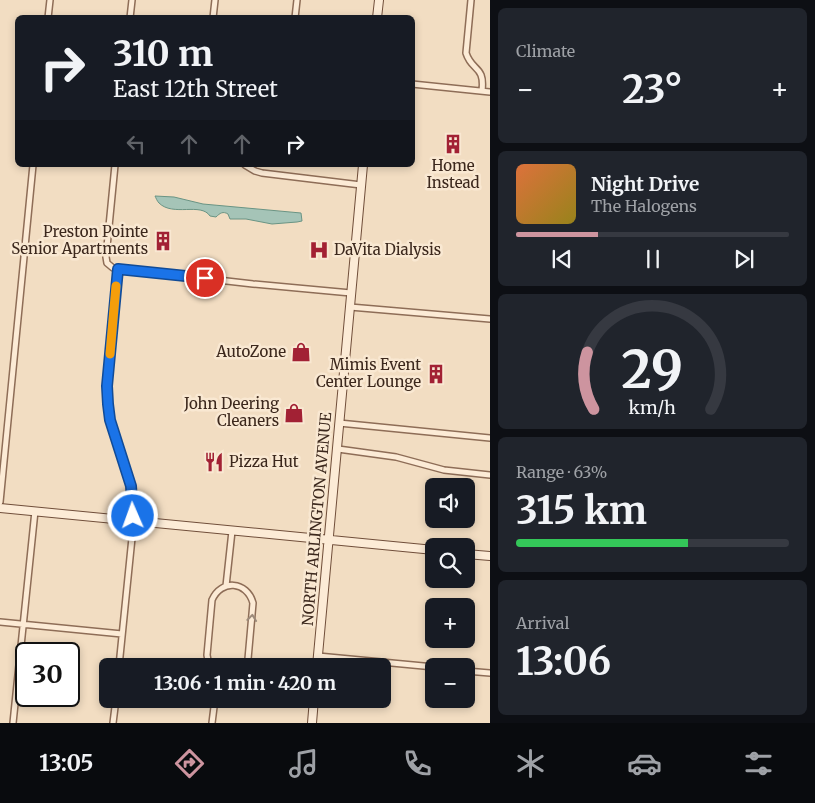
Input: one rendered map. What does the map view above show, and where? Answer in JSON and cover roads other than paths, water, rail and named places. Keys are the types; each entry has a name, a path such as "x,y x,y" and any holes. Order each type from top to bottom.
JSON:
{"main road":[{"path":"377,15 379,0"},
{"name":"NORTH ARLINGTON AVENUE","path":"318,656 363,167"},
{"path":"0,508 425,549"},
{"path":"475,555 490,556"},
{"path":"312,723 313,708"}],"street":[{"path":"48,15 50,0"},
{"path":"130,15 132,0"},
{"path":"213,15 215,0"},
{"path":"295,15 297,0"},
{"path":"471,0 466,53 470,61 482,74 482,91"},
{"path":"415,84 490,92"},
{"path":"0,502 33,167"},
{"path":"115,167 106,257 106,261 113,268 351,293"},
{"path":"248,167 262,173 361,185"},
{"path":"118,269 107,386 108,404 111,428 131,486 133,521 120,658"},
{"path":"350,306 490,319"},
{"path":"339,423 490,438"},
{"path":"338,449 396,457 444,470 490,475"},
{"path":"13,723 35,511"},
{"path":"226,586 232,531"},
{"path":"208,658 212,600 218,591 226,586 234,585 244,588 253,603 248,658"},
{"path":"0,622 122,634"},
{"path":"318,656 425,667"},
{"path":"475,672 490,673"},
{"path":"114,723 115,708"},
{"path":"212,723 213,708"}],"place":[{"name":"Home Instead","path":"453,144"},
{"name":"Preston Pointe Senior Apartments","path":"163,241"},
{"name":"DaVita Dialysis","path":"319,250"},
{"name":"AutoZone","path":"301,352"},
{"name":"Mimis Event Center Lounge","path":"436,374"},
{"name":"John Deering Cleaners","path":"294,413"},
{"name":"Pizza Hut","path":"214,462"}]}
